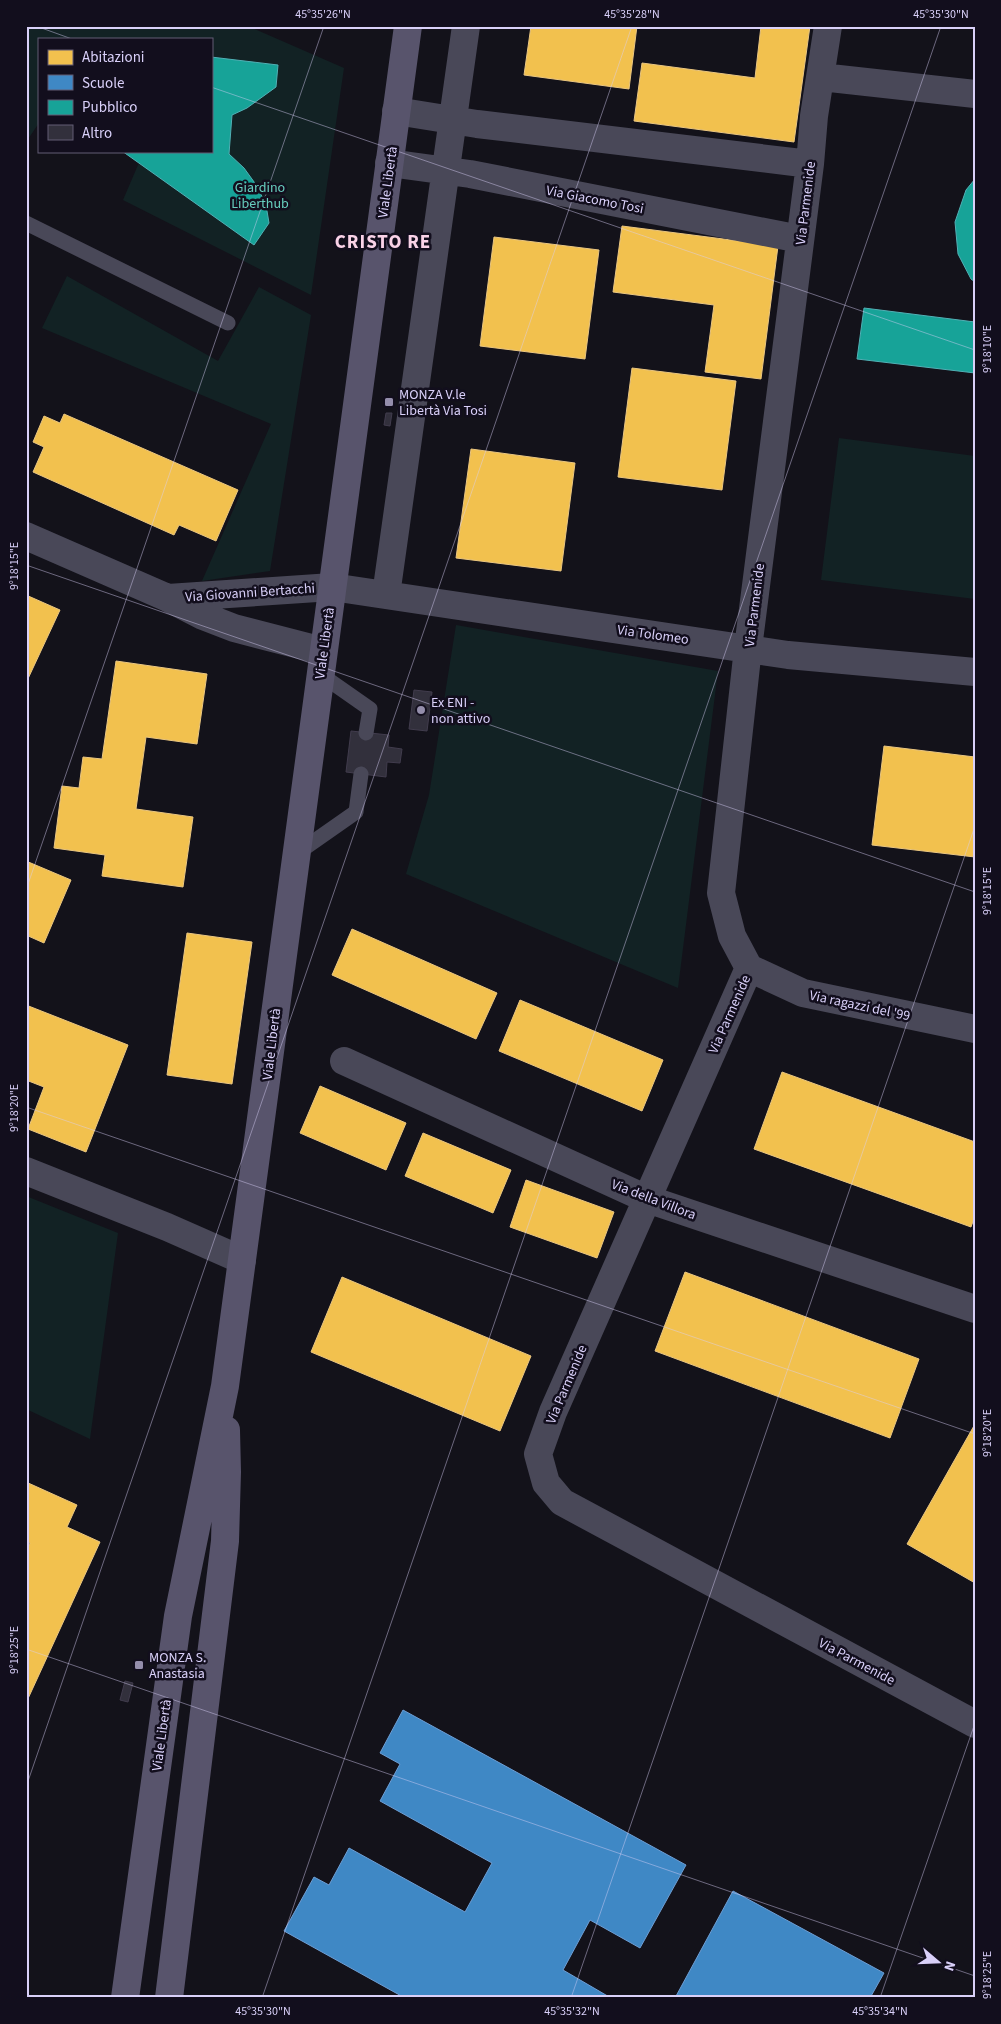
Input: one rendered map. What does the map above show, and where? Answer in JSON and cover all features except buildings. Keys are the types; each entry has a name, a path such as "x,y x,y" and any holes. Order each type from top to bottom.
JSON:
{"main road":[{"name":"Viale Libertà","path":"125,1998 178,1616 225,1386 408,26"},
{"name":"Viale Libertà","path":"169,1998 225,1540 228,1472 225,1386"}],"street":[{"path":"386,595 466,26"},
{"name":"Via Parmenide","path":"828,26 814,116 810,164 748,648 721,893 732,936 749,968 553,1412 538,1454 546,1483 562,1502 975,1724"},
{"path":"821,77 975,94"},
{"path":"396,112 452,121 810,164"},
{"name":"Via Giacomo Tosi","path":"389,163 445,170 800,239"},
{"name":"Via Giovanni Bertacchi","path":"26,536 168,598 203,616 322,663"},
{"name":"Via Tolomeo","path":"332,588 788,654 975,672"},
{"name":"Via Giovanni Bertacchi","path":"168,598 332,588"},
{"name":"Via ragazzi del '99","path":"749,968 803,993 975,1029"},
{"name":"Via della Villora","path":"344,1061 647,1199 975,1310"},
{"path":"26,1171 167,1227 242,1260"}],"lane":[{"path":"26,223 228,323"},
{"path":"322,663 370,709 366,733"},
{"path":"296,854 356,812 361,774"}],"green space":[{"name":"Giardino Liberthub","path":"26,26 248,26 344,68 311,295 123,200 144,152 212,152 212,38 38,38 38,124 26,142"},
{"path":"67,276 218,361 259,287 311,315 270,571 202,581 271,424 42,328"},
{"path":"839,438 975,456 975,599 821,580"},
{"path":"456,625 718,671 678,988 406,874 429,795"},
{"path":"26,1196 118,1233 90,1439 26,1409"}],"place":[{"name":"MONZA V.le Libertà Via Tosi","path":"389,402"},
{"name":"Ex ENI - non attivo","path":"421,710"},
{"name":"MONZA S. Anastasia","path":"139,1665"}],"district":[{"name":"CRISTO RE","path":"383,241"}]}
